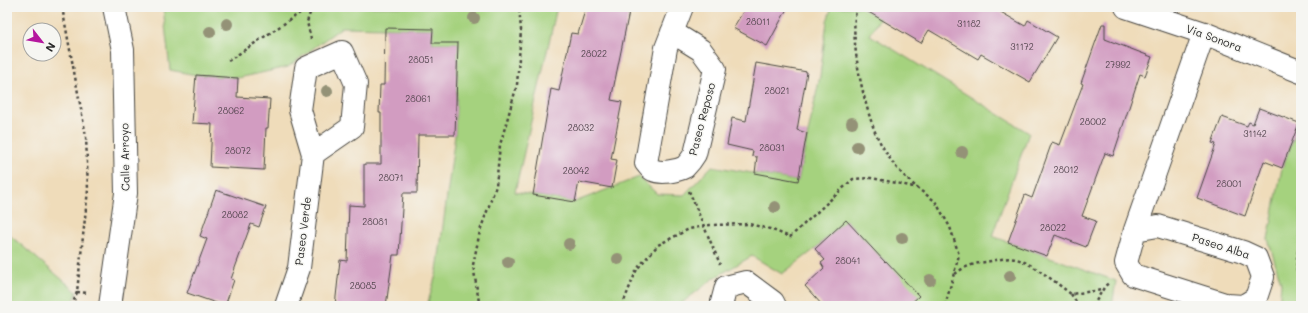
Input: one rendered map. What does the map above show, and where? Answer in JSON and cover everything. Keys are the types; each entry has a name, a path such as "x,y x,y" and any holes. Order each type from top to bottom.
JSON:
{"street":[{"name":"Calle Arroyo","path":"110,306 126,193 123,50 114,7"},
{"name":"Paseo Reposo","path":"672,32 701,50 715,69 695,154 690,162 684,167 662,172 652,170 646,163 666,48 672,32 682,7"},
{"name":"Via Sonora","path":"1126,7 1204,33 1301,72"},
{"name":"Paseo Alba","path":"1135,230 1158,226 1243,252 1256,258 1263,276 1256,298 1243,306 1228,305 1133,275 1126,263 1135,230 1204,33"},
{"name":"Paseo Verde","path":"286,306 299,268 312,154 300,110 306,68 342,52 356,84 352,127 312,154"},
{"path":"721,306 726,287 746,282 773,302 775,306"}],"path":[{"path":"62,7 86,136 88,190 76,292 72,306"},
{"path":"244,7 266,10 301,7"},
{"path":"310,7 307,22 311,42 324,60"},
{"path":"228,61 310,7"},
{"path":"481,306 473,265 480,231 496,186 500,145 517,85 521,30 519,7"},
{"path":"857,7 855,13 857,64 876,134 893,164 917,188 935,201 950,227 959,255 945,306"},
{"path":"679,168 730,286"},
{"path":"622,306 637,269 658,246 690,229 704,226 749,224 770,229 790,237 853,179 871,178 917,188"},
{"path":"1301,233 1298,247 1297,280 1301,288"},
{"path":"954,274 959,270 978,263 1001,259 1017,260 1038,270 1071,294 1079,306"},
{"path":"1071,294 1103,290"},
{"path":"475,306 479,302"}],"green space":[{"path":"163,7 557,7 515,192 575,202 639,177 657,194 684,195 712,166 798,181 820,76 827,21 832,7 886,7 870,35 1029,133 992,236 1116,281 1112,306 909,306 918,296 846,220 815,249 782,274 752,256 714,278 678,306 427,306 437,271 455,135 458,43 432,43 433,29 342,27 288,67 238,78 196,75 170,70"},
{"path":"1301,120 1301,306 1279,306 1281,283 1268,239 1282,168"},
{"path":"7,233 77,292 72,306 7,306"}],"building":[{"path":"586,7 630,7 611,100 622,102 611,159 617,160 612,188 579,182 575,202 533,195 551,89 559,91 571,33 578,34"},
{"path":"746,7 788,7 767,46 733,28"},
{"path":"860,7 992,7 1025,26 1028,20 1057,37 1030,82 981,54 978,59 929,30 921,43"},
{"path":"1102,24 1105,24 1105,39 1152,57 1145,76 1140,74 1113,156 1105,153 1082,216 1096,221 1086,247 1055,235 1047,256 1008,242 1025,195 1032,198 1052,142 1060,145 1083,84 1081,83"},
{"path":"385,28 433,29 432,43 458,43 455,135 418,135 417,193 403,193 399,255 393,255 386,306 335,306 340,260 347,261 349,205 364,206 364,164 381,164 381,113 379,113 380,85 384,85"},
{"path":"756,63 807,72 797,130 807,133 798,181 755,173 757,157 752,156 753,151 727,145 732,118 746,121"},
{"path":"196,75 238,78 237,97 270,99 268,128 266,128 264,170 210,167 212,124 192,123"},
{"path":"1259,108 1299,123 1282,168 1264,161 1245,216 1197,198 1216,144 1212,143 1222,117 1247,126 1249,122 1253,124"},
{"path":"216,190 266,207 259,227 251,224 231,279 234,280 225,306 187,293 207,239 200,236"},
{"path":"846,220 919,296 908,306 823,306 805,286 824,268 821,263 825,260 815,249"}]}
